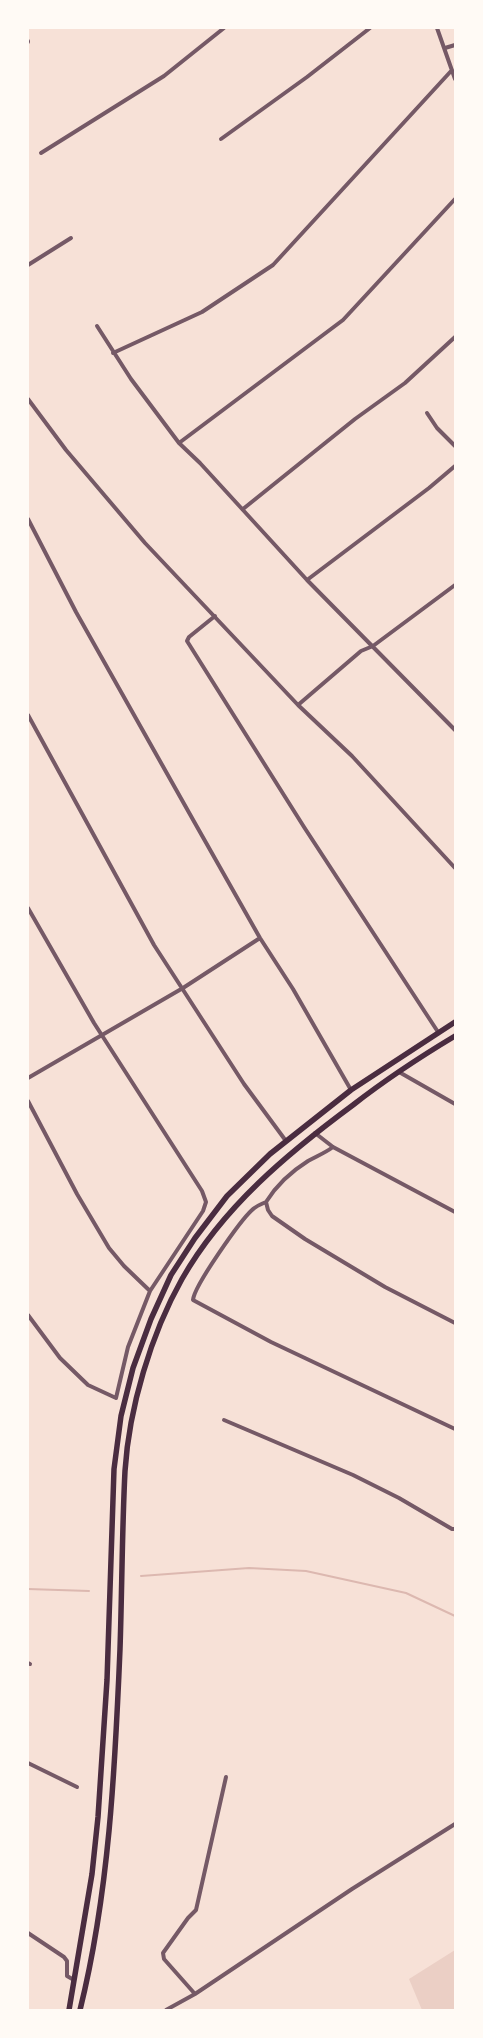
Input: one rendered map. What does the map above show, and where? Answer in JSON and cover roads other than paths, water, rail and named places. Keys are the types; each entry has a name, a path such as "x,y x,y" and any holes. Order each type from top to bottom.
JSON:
{"main road":[{"path":"69,2010 92,1874 98,1817 107,1680 114,1468 121,1416 133,1368 171,1275 227,1196 270,1154 350,1090 455,1022"},
{"path":"80,2010 95,1940 110,1818 119,1681 125,1469 132,1418 149,1357 161,1324 182,1280 206,1242 266,1175 315,1132 399,1072 455,1036"}],"street":[{"path":"41,153 164,76 224,28"},
{"path":"221,139 307,77 370,28"},
{"path":"437,28 446,48 455,79"},
{"path":"446,48 455,45"},
{"path":"113,353 202,312 273,265 452,70"},
{"path":"179,443 343,320 455,199"},
{"path":"28,265 71,238"},
{"path":"97,326 113,353 149,405 179,443 243,509 307,580 455,730"},
{"path":"243,509 355,419 405,383 455,337"},
{"path":"28,399 66,450 145,542 298,705 352,756 455,868"},
{"path":"427,413 437,428 455,446"},
{"path":"307,580 429,488 455,466"},
{"path":"28,519 76,612 260,938 293,989 350,1090"},
{"path":"298,705 361,651 373,646 455,585"},
{"path":"214,616 189,637 187,641 304,827 438,1032"},
{"path":"28,715 154,945 244,1084 286,1141"},
{"path":"28,908 101,1035 202,1191 206,1202 203,1211 150,1291 128,1347 116,1398 88,1384 60,1358 28,1315"},
{"path":"28,1078 183,988 260,938"},
{"path":"399,1072 455,1104"},
{"path":"28,1101 77,1194 109,1248 124,1266 150,1291"},
{"path":"315,1132 333,1147 455,1212"},
{"path":"333,1147 293,1171 266,1202 252,1210 210,1267 195,1293 193,1300 216,1314 271,1342 455,1429"},
{"path":"266,1202 268,1210 272,1216 305,1240 385,1287 455,1323"},
{"path":"224,1420 353,1475 399,1498 452,1529 455,1528"},
{"path":"28,1763 77,1786"},
{"path":"195,1994 164,1959 163,1953 188,1918 196,1910 226,1777"},
{"path":"166,2010 195,1994 352,1889 455,1824"},
{"path":"28,1933 64,1957 67,1961 67,1976 74,1980"}],"waterway":[{"path":"141,1576 249,1568 306,1571 406,1593 455,1616"},
{"path":"28,1589 89,1591"}]}
